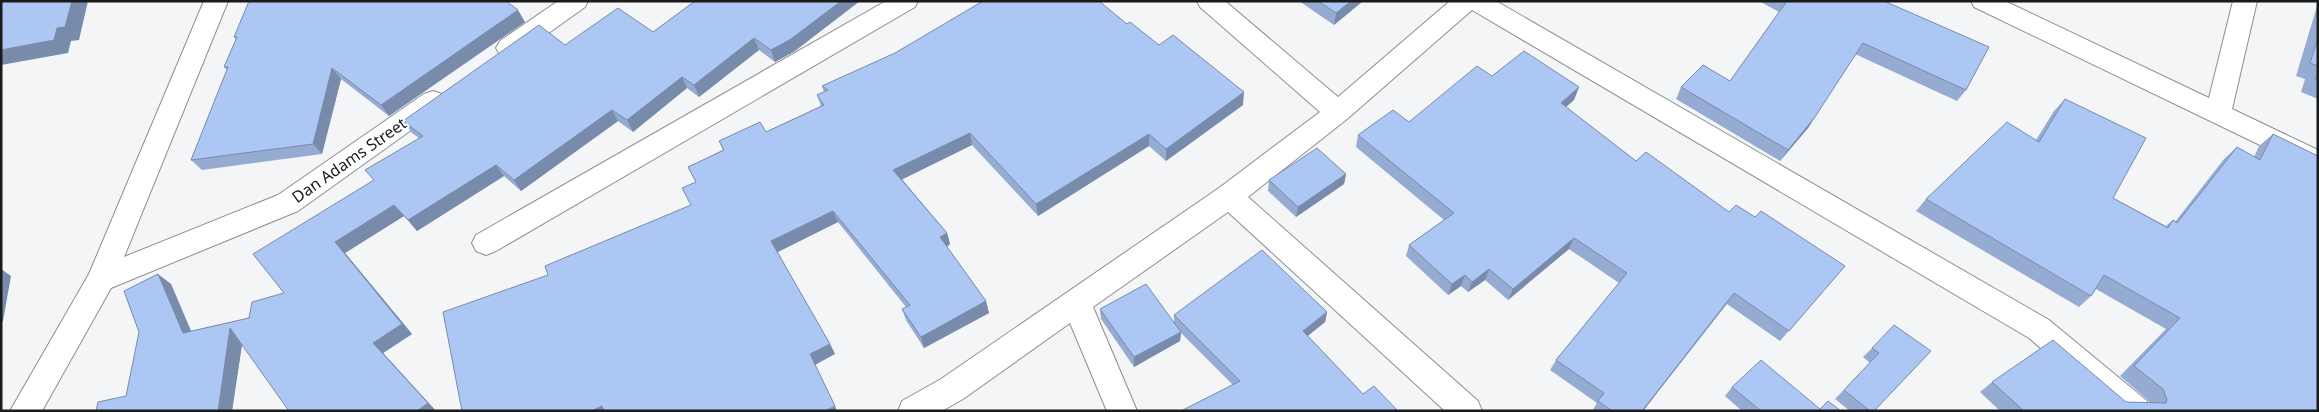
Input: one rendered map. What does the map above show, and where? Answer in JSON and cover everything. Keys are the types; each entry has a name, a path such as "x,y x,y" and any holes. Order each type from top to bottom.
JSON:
{"street":[{"path":"25,411 101,279 216,1"},
{"path":"488,63 576,1"},
{"path":"486,243 906,1"},
{"path":"1209,1 1338,112"},
{"path":"913,411 952,389 1229,196 1338,112 1466,1"},
{"path":"1476,1 2038,329 2136,411"},
{"path":"1983,1 2318,162"},
{"path":"2218,113 2245,1"},
{"name":"Dan Adams Street","path":"101,279 288,203 456,85"},
{"path":"1229,196 1468,411"},
{"path":"1076,301 1122,411"}],"building":[{"path":"1,1 72,1 65,27 57,28 54,40 1,50"},
{"path":"249,1 506,1 518,10 381,105 332,68 313,144 191,160 228,67 224,67 237,37 234,37"},
{"path":"695,1 841,1 791,39 771,50 754,38 694,85 682,77 627,120 612,110 514,180 496,165 408,220 394,205 335,242 402,324 373,343 428,403 417,411 289,411 230,328 218,411 96,411 98,402 126,396 139,332 124,291 158,274 183,333 249,318 252,302 284,293 253,254 374,180 365,170 423,136 403,121 539,25 565,45 618,8 653,32"},
{"path":"983,1 1099,1 1127,24 1130,22 1159,45 1173,35 1244,92 1166,149 1149,134 1036,204 970,133 893,170 947,233 940,237 986,301 921,337 902,309 910,305 833,211 771,241 830,344 810,354 835,406 825,411 604,411 602,406 591,411 462,411 443,312 548,275 545,266 691,205 682,188 696,182 688,167 724,150 719,141 760,122 766,132 824,105 817,95 828,90 822,86 895,53"},
{"path":"1318,1 1351,1 1336,13"},
{"path":"1787,1 1884,1 1989,47 1966,90 1863,43 1815,117 1788,150 1681,87 1703,65 1730,81"},
{"path":"2318,38 2318,66 2310,63"},
{"path":"1524,51 1579,87 1561,103 1636,161 1646,152 1729,212 1736,205 1755,217 1761,211 1845,266 1789,331 1734,293 1642,411 1612,411 1598,401 1604,393 1556,360 1627,273 1574,238 1513,289 1489,269 1472,282 1465,275 1452,284 1409,245 1454,213 1358,135 1393,110 1409,122 1477,66 1492,76"},
{"path":"2065,99 2146,138 2113,198 2168,228 2173,220 2177,223 2237,147 2260,160 2273,134 2318,156 2318,411 2024,411 1992,382 2053,340 2126,402 2166,403 2167,400 2163,389 2134,366 2180,318 2104,275 2091,296 1926,199 2007,122 2039,142"},
{"path":"1317,148 1346,174 1298,207 1269,180"},
{"path":"1262,250 1327,312 1303,331 1363,394 1374,386 1398,411 1181,411 1240,381 1174,315"},
{"path":"1146,284 1181,332 1134,357 1100,309"},
{"path":"1894,325 1931,351 1874,411 1870,411 1844,390 1879,353 1872,348"},
{"path":"1761,360 1820,409 1828,401 1841,411 1761,411 1732,387"}]}
